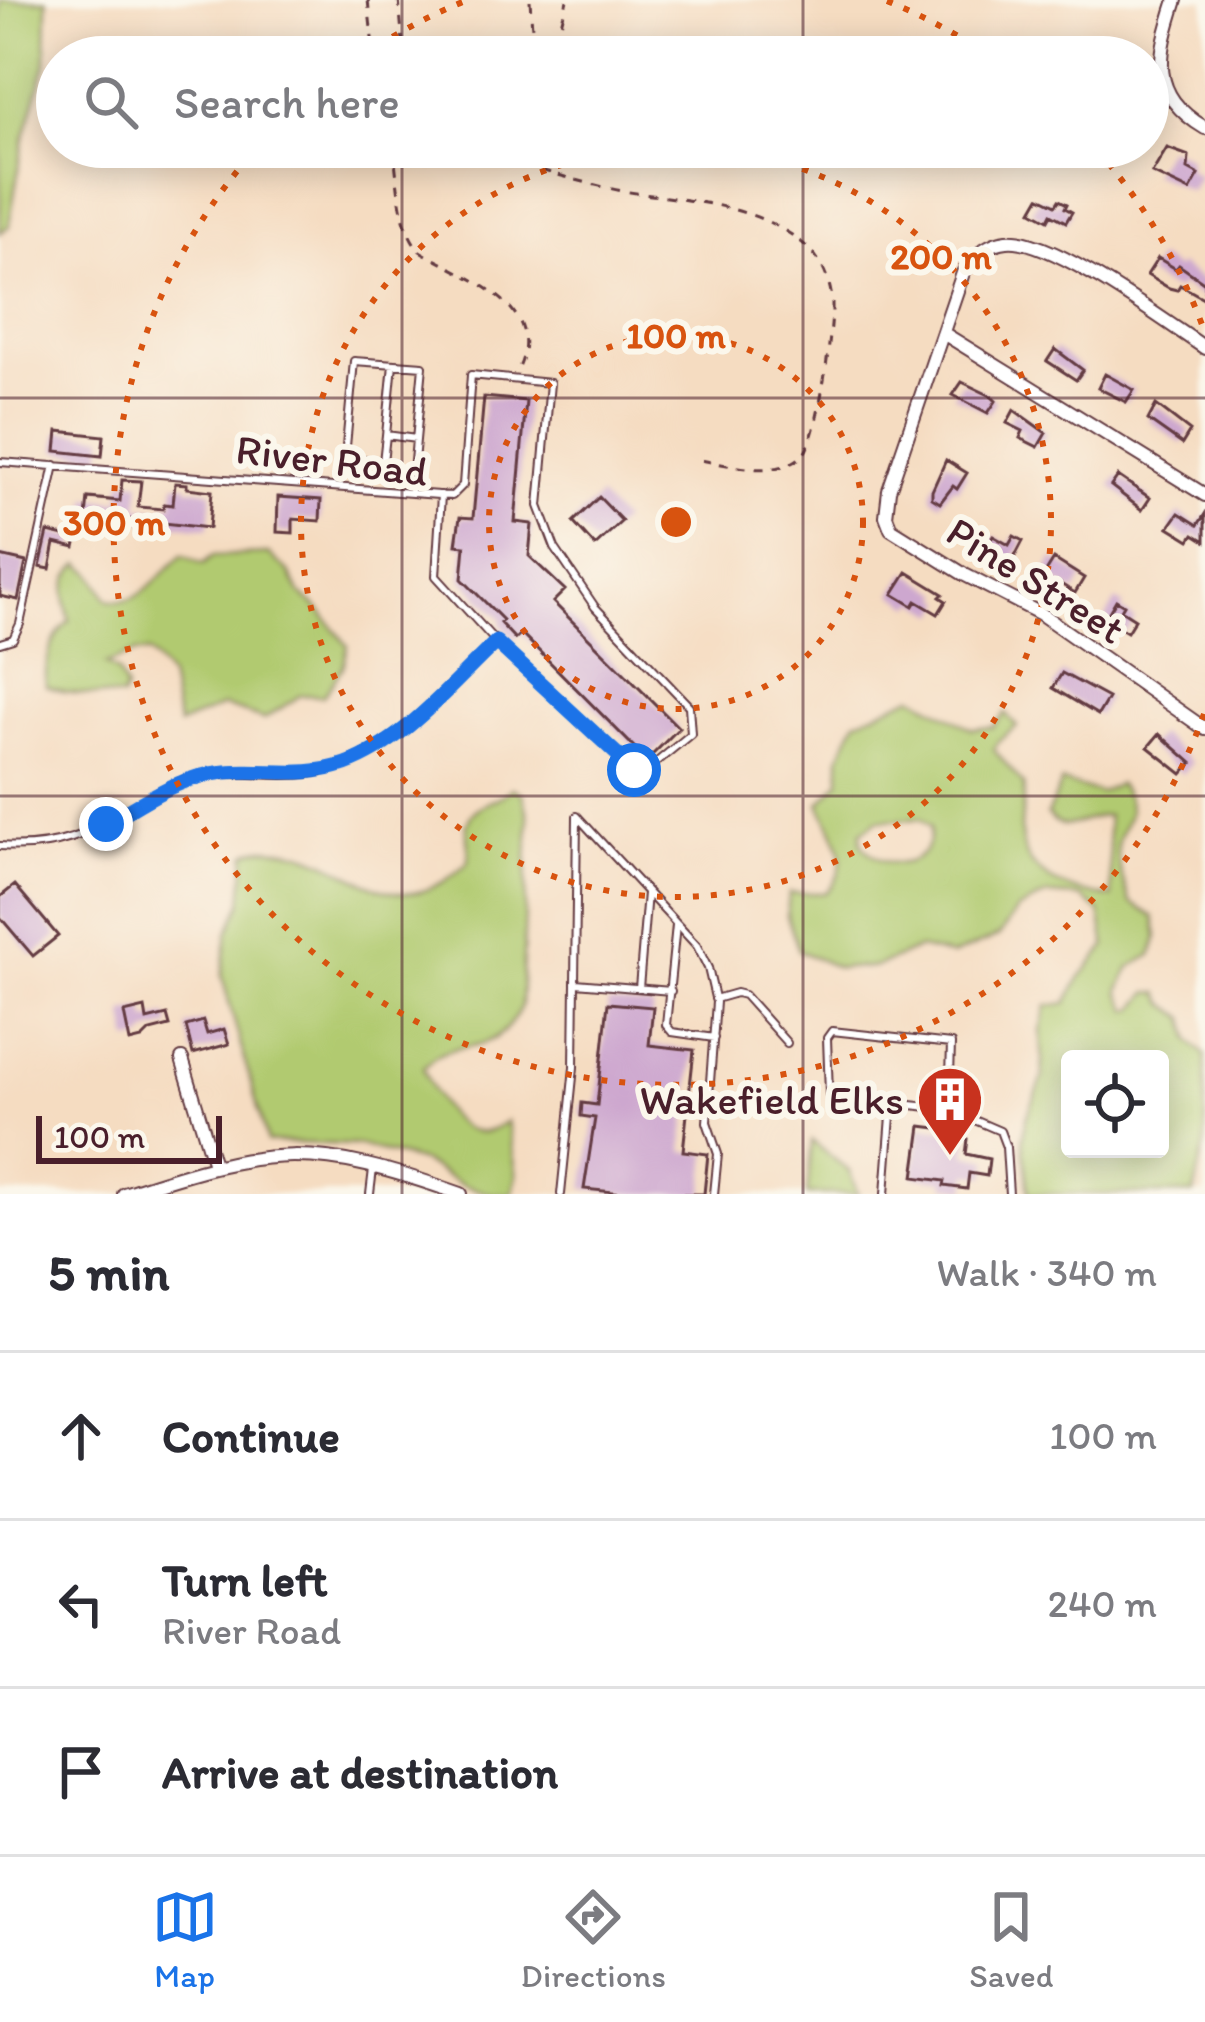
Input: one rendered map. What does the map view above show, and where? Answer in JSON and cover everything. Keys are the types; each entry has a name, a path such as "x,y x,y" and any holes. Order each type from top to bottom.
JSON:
{"street":[{"path":"1166,36 1176,0"},
{"path":"1169,95 1174,105 1205,128"},
{"path":"1205,348 1048,249 1005,241 984,249 963,273 943,333 1205,494"},
{"name":"Pine Street","path":"943,333 889,490 886,516 891,529 964,575 1041,614 1205,729"},
{"path":"182,1059 214,1165"},
{"path":"124,1194 151,1190 214,1165 297,1154 374,1165 456,1193"}],"lane":[{"path":"393,364 383,462 345,457 354,361 424,366 411,493"},
{"path":"441,495 452,496 463,485 471,376 513,379"},
{"name":"River Road","path":"0,461 441,495 436,576 496,642 634,770 646,770 691,734 689,706 595,607 555,548 539,506 550,383 513,379"},
{"path":"386,436 416,440"},
{"path":"0,644 13,639 20,624 55,465"},
{"path":"0,846 33,847 80,838 181,781 231,771 314,773 367,755 496,642"},
{"path":"561,1194 574,1067 578,816 702,955 715,998 707,1121 718,1156 714,1194"},
{"path":"639,988 647,892"},
{"path":"676,925 666,1022 669,1030 714,1038"},
{"path":"576,983 671,991"},
{"path":"715,998 742,994 787,1043"},
{"path":"949,1109 951,1044 829,1033 829,1094 949,1109 1000,1131 1006,1147 1009,1194"},
{"path":"885,1194 892,1103"},
{"path":"370,1194 374,1165"}],"path":[{"path":"368,0 372,36"},
{"path":"399,0 402,36"},
{"path":"530,0 533,36"},
{"path":"559,36 568,0"},
{"path":"396,168 403,222 410,239 420,251 510,305 525,330 526,354 513,379"},
{"path":"532,168 618,190 713,203 768,222 812,252 825,272 832,303 816,433 805,455 782,467 757,468 694,459"}],"green space":[{"path":"0,0 47,0 46,36 36,36 36,98 9,226 0,233"},
{"path":"269,554 348,646 343,667 323,696 301,695 264,719 223,706 178,725 169,677 149,653 106,664 117,671 126,690 122,698 46,686 51,649 70,621 67,583 80,564 92,573 108,600 119,601 149,588 183,555 203,564 213,556"},
{"path":"913,696 972,729 993,727 1005,713 1017,726 994,750 1024,785 1021,832 1031,862 1053,881 1112,898 1107,816 1060,825 1047,815 1062,782 1100,793 1118,784 1129,802 1117,846 1119,866 1130,902 1154,917 1158,936 1152,955 1130,967 1119,991 1129,1010 1149,992 1160,993 1166,1004 1186,1018 1191,1041 1205,1055 1205,1144 1194,1194 1029,1194 1023,1139 1043,1078 1041,1030 1047,1006 1067,1003 1080,978 1106,947 1100,912 1081,897 1047,895 1017,910 999,936 952,956 920,948 875,967 838,968 799,951 787,916 789,893 825,893 840,871 836,837 820,803 840,781 840,756 856,721","holes":["921,819 930,827 923,852 904,863 881,860 861,843 861,832 878,820"]},
{"path":"512,788 523,794 529,819 521,1006 497,1036 448,1051 423,1068 445,1110 466,1129 492,1130 507,1121 517,1176 512,1194 462,1185 422,1162 358,1145 267,1142 222,976 228,933 242,902 246,854 281,849 307,855 374,886 416,892 440,883 467,863 470,817"},
{"path":"812,1141 849,1171 858,1194 807,1194"}],"building":[{"path":"1169,149 1189,156 1188,169 1199,175 1190,191 1152,173 1155,168 1169,168"},
{"path":"1040,197 1056,205 1059,200 1067,204 1065,208 1072,212 1066,222 1051,214 1048,220 1032,211"},
{"path":"1158,258 1176,269 1179,265 1205,283 1205,299 1180,285 1177,290 1169,288 1147,275"},
{"path":"1055,349 1083,370 1076,380 1047,361"},
{"path":"1105,374 1134,390 1126,402 1098,388"},
{"path":"962,382 996,401 988,413 953,395"},
{"path":"484,397 526,401 515,522 532,524 529,556 565,590 553,602 679,728 647,760 521,633 515,639 462,579 465,546 456,545 460,517 473,518"},
{"path":"1156,405 1190,431 1182,444 1148,420"},
{"path":"1014,410 1046,433 1038,447 1020,438 1023,431 1007,423"},
{"path":"58,431 104,436 102,456 56,451"},
{"path":"946,460 967,473 940,503 932,498 932,491"},
{"path":"1118,476 1150,498 1142,510 1111,486"},
{"path":"122,480 141,481 138,507 173,505 175,483 212,491 209,528 118,518 99,519 98,527 85,526 88,498 120,501"},
{"path":"278,497 321,500 320,521 293,519 293,533 277,532"},
{"path":"599,497 622,521 595,546 573,522"},
{"path":"1179,513 1198,525 1205,514 1205,541 1194,534 1190,540 1169,527"},
{"path":"48,532 77,539 75,548 55,543 50,569 40,567"},
{"path":"993,536 1009,545 1014,536 1023,541 1011,564 985,549"},
{"path":"0,556 26,562 18,600 0,596"},
{"path":"1054,559 1084,578 1075,593 1056,581 1053,586 1041,580"},
{"path":"907,572 943,594 940,597 946,601 938,614 893,594"},
{"path":"1116,600 1135,619 1127,632 1105,619"},
{"path":"1062,673 1108,698 1098,715 1053,688"},
{"path":"1159,734 1192,763 1182,774 1148,747"},
{"path":"15,885 58,936 33,956 0,917 0,897"},
{"path":"608,1003 653,1007 649,1045 694,1050 683,1151 708,1154 704,1194 584,1189 595,1118 581,1116 582,1103 597,1105"},
{"path":"145,1008 147,1020 167,1015 170,1026 130,1042 124,1013"},
{"path":"203,1021 207,1034 224,1029 229,1044 193,1054 186,1026"},
{"name":"Wakefield Elks","path":"921,1126 960,1131 959,1138 968,1139 966,1154 989,1159 987,1176 969,1173 967,1189 914,1177"}],"place":[{"name":"Wakefield Elks","path":"950,1158"}],"route":[{"path":"106,824 181,781 231,771 314,773 367,755 392,738 496,642 634,770"}]}
